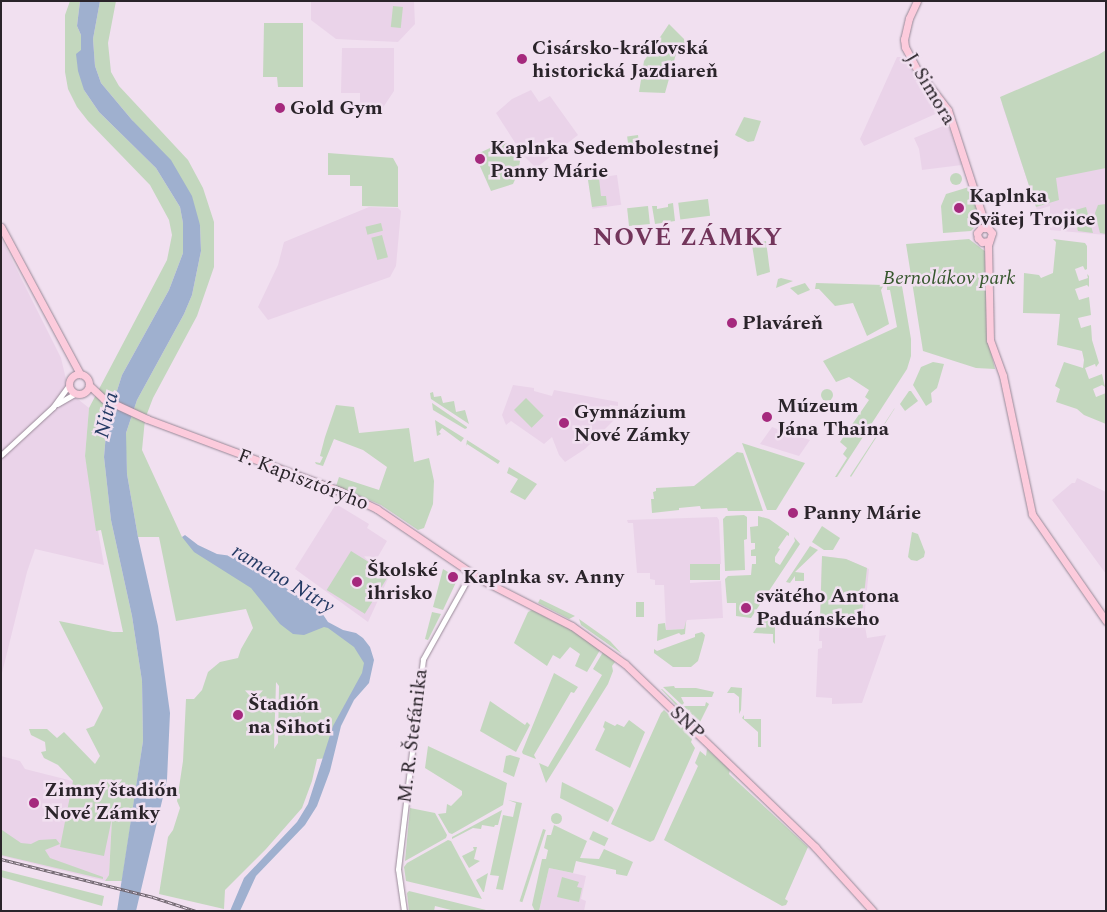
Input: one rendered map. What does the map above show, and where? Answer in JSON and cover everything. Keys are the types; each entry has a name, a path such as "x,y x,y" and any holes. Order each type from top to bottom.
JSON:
{"main road":[{"name":"J. Simora","path":"917,1 904,39 907,52 918,71 948,110 980,210 982,228"},
{"path":"1,227 69,356 80,374 86,378 89,385 104,399"},
{"path":"982,228 992,234 985,241 977,237 982,228"},
{"path":"985,241 988,255 990,340 1003,376 1032,514 1106,621"},
{"path":"69,356 70,381 79,393 104,399"},
{"path":"70,381 80,374"},
{"path":"79,393 89,385"},
{"name":"F. Kapisztóryho","path":"104,399 178,432 340,491 376,509 471,573"},
{"name":"SNP","path":"471,573 572,626 611,652 806,838 873,911"}],"street":[{"path":"1,455 53,407 70,381"},
{"path":"53,407 79,393"},
{"name":"M. R. Štefánika","path":"404,911 398,870 423,659 471,573"}],"shaded area":[{"path":"311,1 414,1 415,24 398,42 336,39 311,20"},
{"path":"342,48 394,48 394,91 382,109 360,108 360,93 341,93"},
{"path":"897,57 902,57 929,92 927,94 942,111 864,146 860,139"},
{"path":"1106,58 1106,235 1050,230 1050,206 1037,210 1002,104"},
{"path":"531,90 539,102 550,96 578,135 536,168 523,155 496,113 512,99"},
{"path":"948,124 962,165 922,170 919,149 914,138"},
{"path":"617,175 621,205 592,209 588,179"},
{"path":"369,207 398,208 401,211 396,266 390,277 268,320 258,307 278,265 284,242"},
{"path":"1,238 61,358 69,392 89,408 85,456 104,565 35,549 27,572 1,677"},
{"name":"Gymnázium Nové Zámky","path":"513,385 534,388 534,391 552,396 554,390 618,402 618,406 610,405 608,410 608,416 616,418 585,449 565,462 559,455 552,437 544,444 511,421 506,425 502,415"},
{"path":"772,427 810,440 799,456 760,444"},
{"path":"1077,478 1106,492 1106,574 1052,500 1072,483 1075,483"},
{"path":"336,504 369,524 367,528 387,541 376,560 392,570 368,622 295,569"},
{"path":"717,517 719,520 721,564 690,566 690,583 721,581 723,618 687,620 684,629 666,630 664,585 655,585 655,580 650,579 650,573 637,573 633,523 628,523 627,520"},
{"path":"822,556 846,559 869,569 864,620 867,638 886,635 862,703 832,704 832,698 816,697 818,649 822,648 822,641 819,641"},
{"path":"1,756 20,761 25,769 116,792 112,816 109,875 105,881 1,856"},
{"path":"549,868 586,876 581,899 586,901 584,911 539,911"}],"green space":[{"path":"70,1 80,1 77,26 81,35 84,90 99,112 156,168 180,207 183,223 183,253 169,290 122,375 115,397 115,411 107,422 104,457 111,520 132,616 142,681 143,741 122,881 105,881 109,875 112,818 104,856 60,847 73,781 58,765 44,758 41,752 46,751 45,742 31,735 29,729 47,729 57,738 64,732 95,764 100,756 86,729 94,726 103,708 59,621 113,632 123,632 101,530 96,531 85,456 89,408 167,260 172,235 169,220 150,185 88,121 77,107 68,89 65,72 65,15"},
{"path":"100,1 116,1 108,43 111,72 119,86 188,160 203,188 214,222 214,267 197,316 153,398 145,419 142,450 182,537 348,638 364,655 367,666 339,721 329,758 317,759 312,781 302,808 266,849 225,890 224,909 159,894 168,837 173,830 180,808 177,801 183,761 186,699 194,699 202,690 208,672 220,662 238,658 253,628 246,609 176,621 159,537 138,537 127,474 126,452 126,433 137,400 184,314 192,295 201,251 200,225 132,120 101,83 95,66 93,39","holes":["276,682 279,686 278,743 274,749"]},
{"path":"393,6 403,7 401,28 391,27"},
{"path":"264,23 303,23 303,87 278,87 277,77 263,77"},
{"path":"669,24 688,43 681,46 676,54 665,93 639,92 644,61"},
{"path":"1106,50 1106,168 1056,178 1059,200 1036,207 1000,97"},
{"path":"744,117 761,121 754,141 748,142 735,135"},
{"path":"638,135 640,150 629,151 627,137"},
{"path":"505,141 520,161 518,173 513,184 491,191 475,155"},
{"path":"328,153 393,158 398,167 398,207 362,206 362,186 350,186 350,175 328,175"},
{"path":"954,173 958,173 962,179 958,185 954,185 950,181 950,177"},
{"path":"599,178 601,196 606,196 607,205 592,207 588,180"},
{"path":"969,187 979,215 978,224 971,231 943,233 941,206 946,194"},
{"path":"708,199 710,216 680,220 678,203"},
{"path":"673,203 675,221 655,224 652,206 657,206 657,209 668,207 668,204"},
{"path":"1106,204 1106,234 1100,233 1095,213 1098,205"},
{"path":"648,206 650,224 629,226 627,208"},
{"path":"1086,207 1093,233 1078,231 1072,211"},
{"path":"381,223 383,231 367,235 365,227"},
{"path":"382,235 388,257 377,260 371,238"},
{"name":"Bernolákov park","path":"969,239 986,252 988,340 995,369 976,368 923,351 906,244"},
{"path":"1053,239 1085,243 1087,246 1087,269 1085,270 1083,266 1075,269 1079,281 1088,278 1087,274 1089,276 1089,287 1087,285 1075,289 1079,300 1089,297 1091,315 1078,318 1081,328 1091,325 1092,340 1099,363 1096,367 1095,364 1085,368 1089,379 1102,374 1105,387 1102,385 1093,389 1096,397 1106,393 1106,424 1084,415 1077,409 1056,402 1060,389 1055,386 1064,362 1083,368 1084,360 1082,351 1057,345 1060,314 1023,313 1024,273 1039,275 1041,278 1053,273 1056,242"},
{"path":"766,241 770,272 757,276 752,245"},
{"path":"781,278 793,281 776,288 778,279"},
{"path":"805,283 810,290 798,295 790,288"},
{"path":"816,283 884,285 881,290 889,324 867,336 853,303 835,306 819,289 815,289"},
{"path":"887,286 902,286 911,339 911,356 907,369 837,477 835,477 847,458 843,454 847,448 840,442 869,400 865,397 869,390 849,377 836,382 823,361 897,327 890,290 887,290"},
{"path":"933,362 944,364 937,388 931,393 932,402 926,406 913,385 921,367"},
{"path":"825,389 829,389 833,395 829,401 825,401 821,397 821,393"},
{"path":"909,391 918,401 905,411 900,404"},
{"path":"433,392 434,397 441,396 443,403 454,401 456,412 465,410 469,424 431,399 430,393"},
{"path":"526,398 544,416 532,428 514,410"},
{"path":"432,403 467,428 465,429 433,410"},
{"path":"336,405 354,407 359,433 409,428 414,462 429,458 434,481 433,504 424,528 418,530 381,505 336,486 339,477 379,490 387,467 363,450 334,439 323,466 316,464 315,462 320,463 323,457 320,456"},
{"path":"895,408 851,477 850,476"},
{"path":"435,420 464,438 461,442 442,428 439,432 441,434 437,436"},
{"path":"467,440 500,461 498,464 467,444 466,446"},
{"path":"742,443 805,463 776,510 767,510"},
{"path":"737,452 743,453 763,511 728,511 727,508 701,509 700,506 652,513 651,499 654,499 653,492 656,491 656,488 694,486"},
{"path":"509,467 537,484 525,500 510,492 518,479 507,473"},
{"path":"744,515 747,517 747,539 744,540 745,570 725,571 723,519 726,516"},
{"path":"758,516 769,519 789,533 789,536 787,535 778,548 780,549 775,557 775,562 780,565 795,541 794,537 800,544 751,618 736,616 736,603 727,603 725,579 728,576 751,575 752,564 756,564 756,556 751,556 751,550 755,549 755,543 751,543 750,527 758,526"},
{"path":"822,526 840,538 833,550 824,550 812,542"},
{"path":"912,532 918,534 925,552 924,557 917,561 911,560 908,557"},
{"path":"810,546 818,550 795,572 804,573 804,581 795,581 795,576 790,583 786,582"},
{"name":"Školské ihrisko","path":"351,551 389,575 365,614 327,590"},
{"path":"822,556 846,559 867,568 861,622 820,623"},
{"path":"690,564 720,564 720,580 690,580"},
{"path":"443,569 458,578 443,610 433,607"},
{"path":"540,599 575,616 569,619 538,603"},
{"path":"636,602 644,602 644,617 636,617"},
{"path":"532,610 571,630 600,650 587,672 575,666 580,654 570,647 560,659 553,655 547,666 514,643 528,612"},
{"path":"432,612 441,614 428,640 425,639"},
{"path":"767,612 772,614 775,621 775,644 773,642 773,634 753,633"},
{"path":"579,619 610,641 622,654 581,625"},
{"path":"686,621 685,634 681,635 679,633 657,641 658,624 665,623 666,630 684,629"},
{"path":"702,632 705,635 698,661 691,667 673,667 654,653 654,649 657,651 695,637 695,634"},
{"path":"603,652 615,662 612,666 613,671 608,684 546,783 539,763 548,767 602,675 593,669"},
{"path":"554,673 578,687 574,693 571,692 534,755 536,759 522,752"},
{"path":"674,686 675,688 696,688 714,692 712,697 681,697 684,703 682,705 663,687"},
{"path":"731,687 742,688 741,710 739,714 739,697 734,693 727,693"},
{"path":"662,689 698,724 692,722"},
{"path":"490,701 525,725 527,722 530,725 516,752 480,731"},
{"path":"706,702 709,704 700,722 683,706 705,706"},
{"path":"664,710 693,737 691,742 695,748 654,840 650,842 611,824"},
{"path":"744,715 744,719 761,719 761,747 758,747 758,732 742,718"},
{"path":"629,720 645,732 630,768 595,750 605,729 603,727 605,721 615,726 617,724 624,727"},
{"path":"428,746 507,783 503,805 452,834 449,833 438,814 446,813 447,804 451,806 462,795 462,791 425,768"},
{"path":"707,749 730,770 729,774 808,847 785,899 788,901 786,905 782,906 664,840 698,766 695,763 700,751 706,756"},
{"path":"510,755 520,758 514,777 503,772 506,756"},
{"path":"562,782 612,807 614,810 608,822 560,798"},
{"path":"508,800 522,803 503,890 496,889 499,876 490,875 503,815 513,817 516,803"},
{"path":"410,808 435,813 447,835 446,838 405,861"},
{"path":"502,810 498,825 494,827 482,825 481,829 473,828 452,839 452,837"},
{"path":"554,813 558,813 561,818 560,822 554,823 551,820 551,816"},
{"path":"554,825 587,841 580,858 599,859 604,849 633,862 627,876 616,874 616,870 576,861 573,873 549,868 539,911 535,911 532,905 542,859 546,859 548,850 544,848 547,835 551,835"},
{"path":"543,829 546,830 522,902 520,901"},
{"path":"2,830 21,843 31,844 39,840 56,839 60,844 45,850 50,858 103,877 103,879 1,855"},
{"path":"593,831 608,838 605,846 589,839"},
{"path":"448,840 451,841 482,899 406,881 404,867 407,863"},
{"path":"473,847 477,847 474,859 480,861 469,868 462,856 474,850"},
{"path":"1,870 104,896 102,906 1,877"},
{"path":"488,873 484,892 483,892 476,880"},
{"path":"562,877 579,882 577,887 582,888 579,902 557,897"},
{"path":"409,891 486,911 455,911 435,906 434,911 409,911 407,893"}],"water":[{"path":"80,1 100,1 93,39 95,66 101,83 132,120 171,160 192,196 200,225 201,251 192,295 184,314 137,400 126,433 127,474 138,537 158,626 170,713 167,780 136,911 117,911 143,741 142,681 132,616 111,520 104,457 107,422 115,411 115,397 122,375 169,290 183,253 183,223 180,207 156,168 99,112 84,90 78,71 76,54 81,50 81,35 77,26"},
{"path":"185,535 198,545 217,554 232,556 263,567 286,588 322,613 328,622 343,630 356,633 363,638 370,647 374,660 369,683 354,700 341,726 330,771 317,806 305,825 256,876 240,911 230,911 244,878 297,822 308,804 333,726 362,673 364,663 354,647 328,628 324,627 304,635 293,634 280,624 251,588 194,552 182,537"}],"railway":[{"path":"1,859 153,897 196,911"}],"place":[{"name":"Cisársko-kráľovská historická Jazdiareň","path":"522,59"},
{"name":"Gold Gym","path":"280,108"},
{"name":"Kaplnka Sedembolestnej Panny Márie","path":"480,159"},
{"name":"Kaplnka Svätej Trojice","path":"959,208"},
{"name":"Plaváreň","path":"732,323"},
{"name":"Múzeum Jána Thaina","path":"767,417"},
{"name":"Gymnázium Nové Zámky","path":"564,423"},
{"name":"Panny Márie","path":"793,513"},
{"name":"Kaplnka sv. Anny","path":"453,577"},
{"name":"Školské ihrisko","path":"357,582"},
{"name":"svätého Antona Paduánskeho","path":"746,608"},
{"name":"Štadión na Sihoti","path":"238,715"},
{"name":"Zimný štadión Nové Zámky","path":"34,803"}],"district":[{"name":"NOVÉ ZÁMKY","path":"688,238"}],"water label":[{"name":"Nitra","path":"107,415"},
{"name":"rameno Nitry","path":"283,579"}]}
